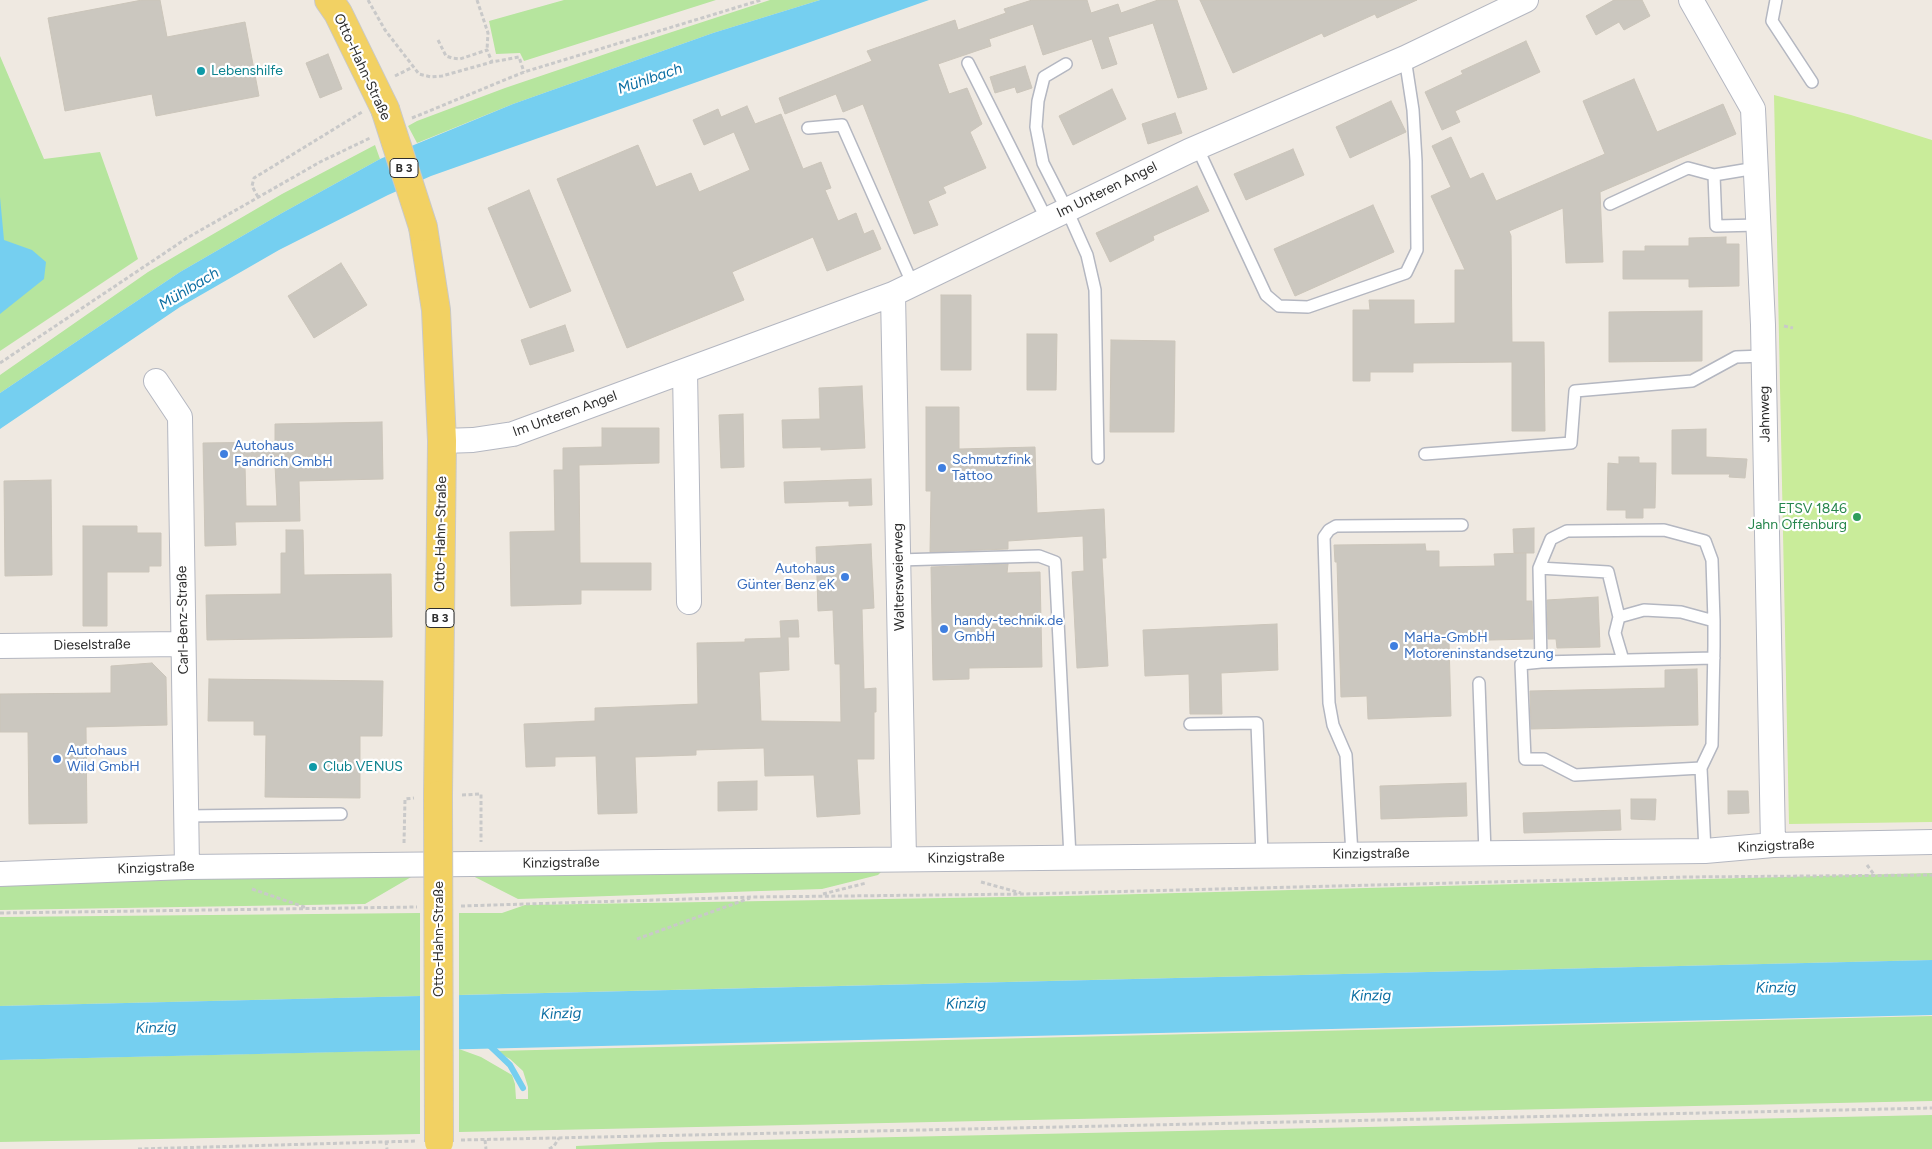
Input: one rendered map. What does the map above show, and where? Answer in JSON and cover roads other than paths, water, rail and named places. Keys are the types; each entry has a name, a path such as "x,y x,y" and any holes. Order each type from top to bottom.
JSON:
{"main road":[{"name":"Otto-Hahn-Straße","path":"329,0 338,13 423,227 436,310 442,441 446,795 439,906 440,1143"}],"street":[{"name":"Im Unteren Angel","path":"442,441 473,440 513,434 903,289 1197,147 1405,58 1526,0"},
{"name":"Jahnweg","path":"1691,0 1753,109 1764,356 1773,845"},
{"name":"Waltersweierweg","path":"903,289 898,560 904,859"},
{"path":"685,371 689,602"},
{"name":"Carl-Benz-Straße","path":"156,381 180,417 187,867"},
{"name":"Dieselstraße","path":"0,646 183,644"},
{"name":"Kinzigstraße","path":"0,874 187,867 1705,851 1773,845 1932,842"}],"lane":[{"path":"1776,0 1772,21 1812,82"},
{"path":"1197,147 1266,295 1279,306 1308,307 1406,273 1418,250 1416,152 1413,110 1405,58"},
{"path":"968,63 1057,215 1087,255 1095,290 1098,458"},
{"path":"1057,215 1043,163 1036,127 1038,101 1044,77 1066,64"},
{"path":"808,128 842,125 903,289"},
{"path":"1610,204 1688,168 1714,175 1756,168"},
{"path":"1714,175 1716,226 1759,225"},
{"path":"1425,454 1571,443 1575,391 1692,382 1736,357 1764,356"},
{"path":"1352,854 1346,755 1333,725 1329,703 1324,537 1329,530 1336,526 1462,525"},
{"path":"1541,662 1540,568 1551,539 1567,531 1664,530 1705,541 1712,560 1714,621 1712,745 1701,768 1705,851"},
{"path":"898,560 1039,556 1055,562 1070,857"},
{"path":"1540,568 1608,572 1619,617 1615,633 1623,660"},
{"path":"1619,617 1644,610 1681,612 1714,621"},
{"path":"1701,768 1575,775 1544,759 1525,759 1521,664 1714,658"},
{"path":"1479,683 1485,853"},
{"path":"1190,724 1257,723 1262,855"},
{"path":"186,816 341,814"}],"water":[{"name":"Mühlbach","path":"820,0 929,0 431,176 388,195 279,250 180,307 0,429 0,393 180,272 380,159 513,104 713,33"},
{"path":"0,197 4,240 32,250 46,262 44,279 0,314"},
{"name":"Kinzig","path":"1932,960 1932,1015 0,1060 0,1006"}],"waterway":[{"path":"487,1043 510,1065 523,1088"}],"place":[{"name":"Lebenshilfe","path":"201,71"},
{"name":"Autohaus Fandrich GmbH","path":"224,454"},
{"name":"Schmutzfink Tattoo","path":"942,468"},
{"name":"ETSV 1846 Jahn Offenburg","path":"1857,517"},
{"name":"Autohaus Günter Benz eK","path":"845,577"},
{"name":"handy-technik.de GmbH","path":"944,629"},
{"name":"MaHa-GmbH Motoreninstandsetzung","path":"1394,646"},
{"name":"Autohaus Wild GmbH","path":"57,759"},
{"name":"Club VENUS","path":"313,767"}]}
